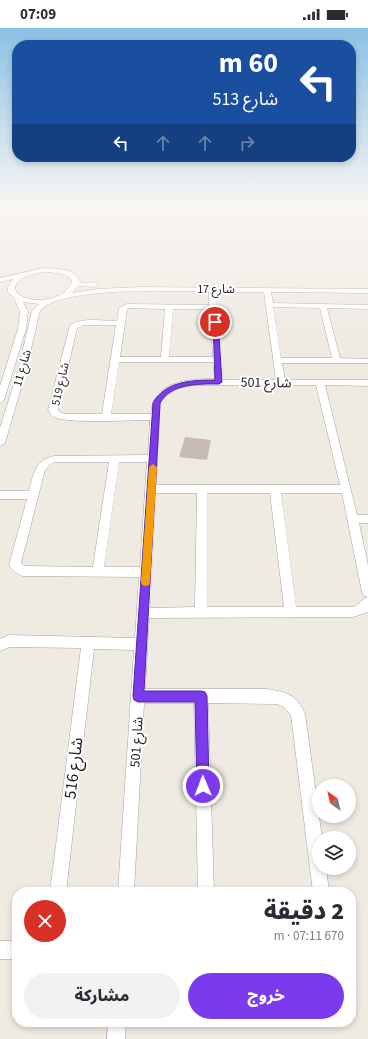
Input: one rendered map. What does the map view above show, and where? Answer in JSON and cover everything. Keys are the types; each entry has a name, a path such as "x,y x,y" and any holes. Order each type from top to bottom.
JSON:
{"street":[{"path":"0,280 44,270 57,270 74,277 76,282 76,287 64,297"},
{"path":"0,286 11,288 15,281 25,274"},
{"name":"شارع 17","path":"76,282 84,286 164,283 368,285"},
{"path":"312,290 341,289 346,288 347,285"},
{"name":"شارع 11","path":"0,400 22,329 24,312 11,288"},
{"path":"212,289 219,382"},
{"path":"267,289 281,382"},
{"name":"شارع 17","path":"52,301 84,293 117,290 267,289 368,291"},
{"path":"17,297 33,302 52,301"},
{"name":"شارع 11","path":"0,443 21,374 36,311 39,307 52,301"},
{"path":"165,359 169,306"},
{"path":"270,306 368,307"},
{"path":"106,417 116,359 122,310 125,307 214,307"},
{"path":"322,307 337,361"},
{"name":"شارع 519","path":"120,323 83,323 77,324 73,327 53,410 54,414 58,416 155,417"},
{"path":"116,359 218,360"},
{"path":"278,360 368,361"},
{"name":"شارع 501","path":"126,887 156,403 160,397 174,387 194,382 368,383"},
{"path":"320,383 353,519 368,592"},
{"path":"146,572 23,571 15,565 40,470 43,464 48,460 153,458"},
{"path":"98,572 114,459"},
{"path":"151,489 346,489"},
{"path":"201,613 202,489"},
{"path":"275,489 291,612"},
{"path":"0,495 33,495"},
{"path":"353,519 368,519"},
{"path":"144,613 353,612 363,609 368,602"},
{"path":"0,645 9,641 141,644"},
{"name":"شارع 516","path":"59,887 88,643"},
{"path":"138,696 266,696 283,698 294,705 298,714 320,887"},
{"path":"201,696 206,887"},
{"path":"0,950 12,950"},
{"path":"116,1039 117,1027"}],"building":[{"path":"185,437 211,440 207,460 179,457"}],"slow traffic":[{"path":"146,582 153,467"}],"route":[{"path":"203,786 201,696 138,696 156,403 165,392 174,387 194,382 219,382 215,322"}]}
